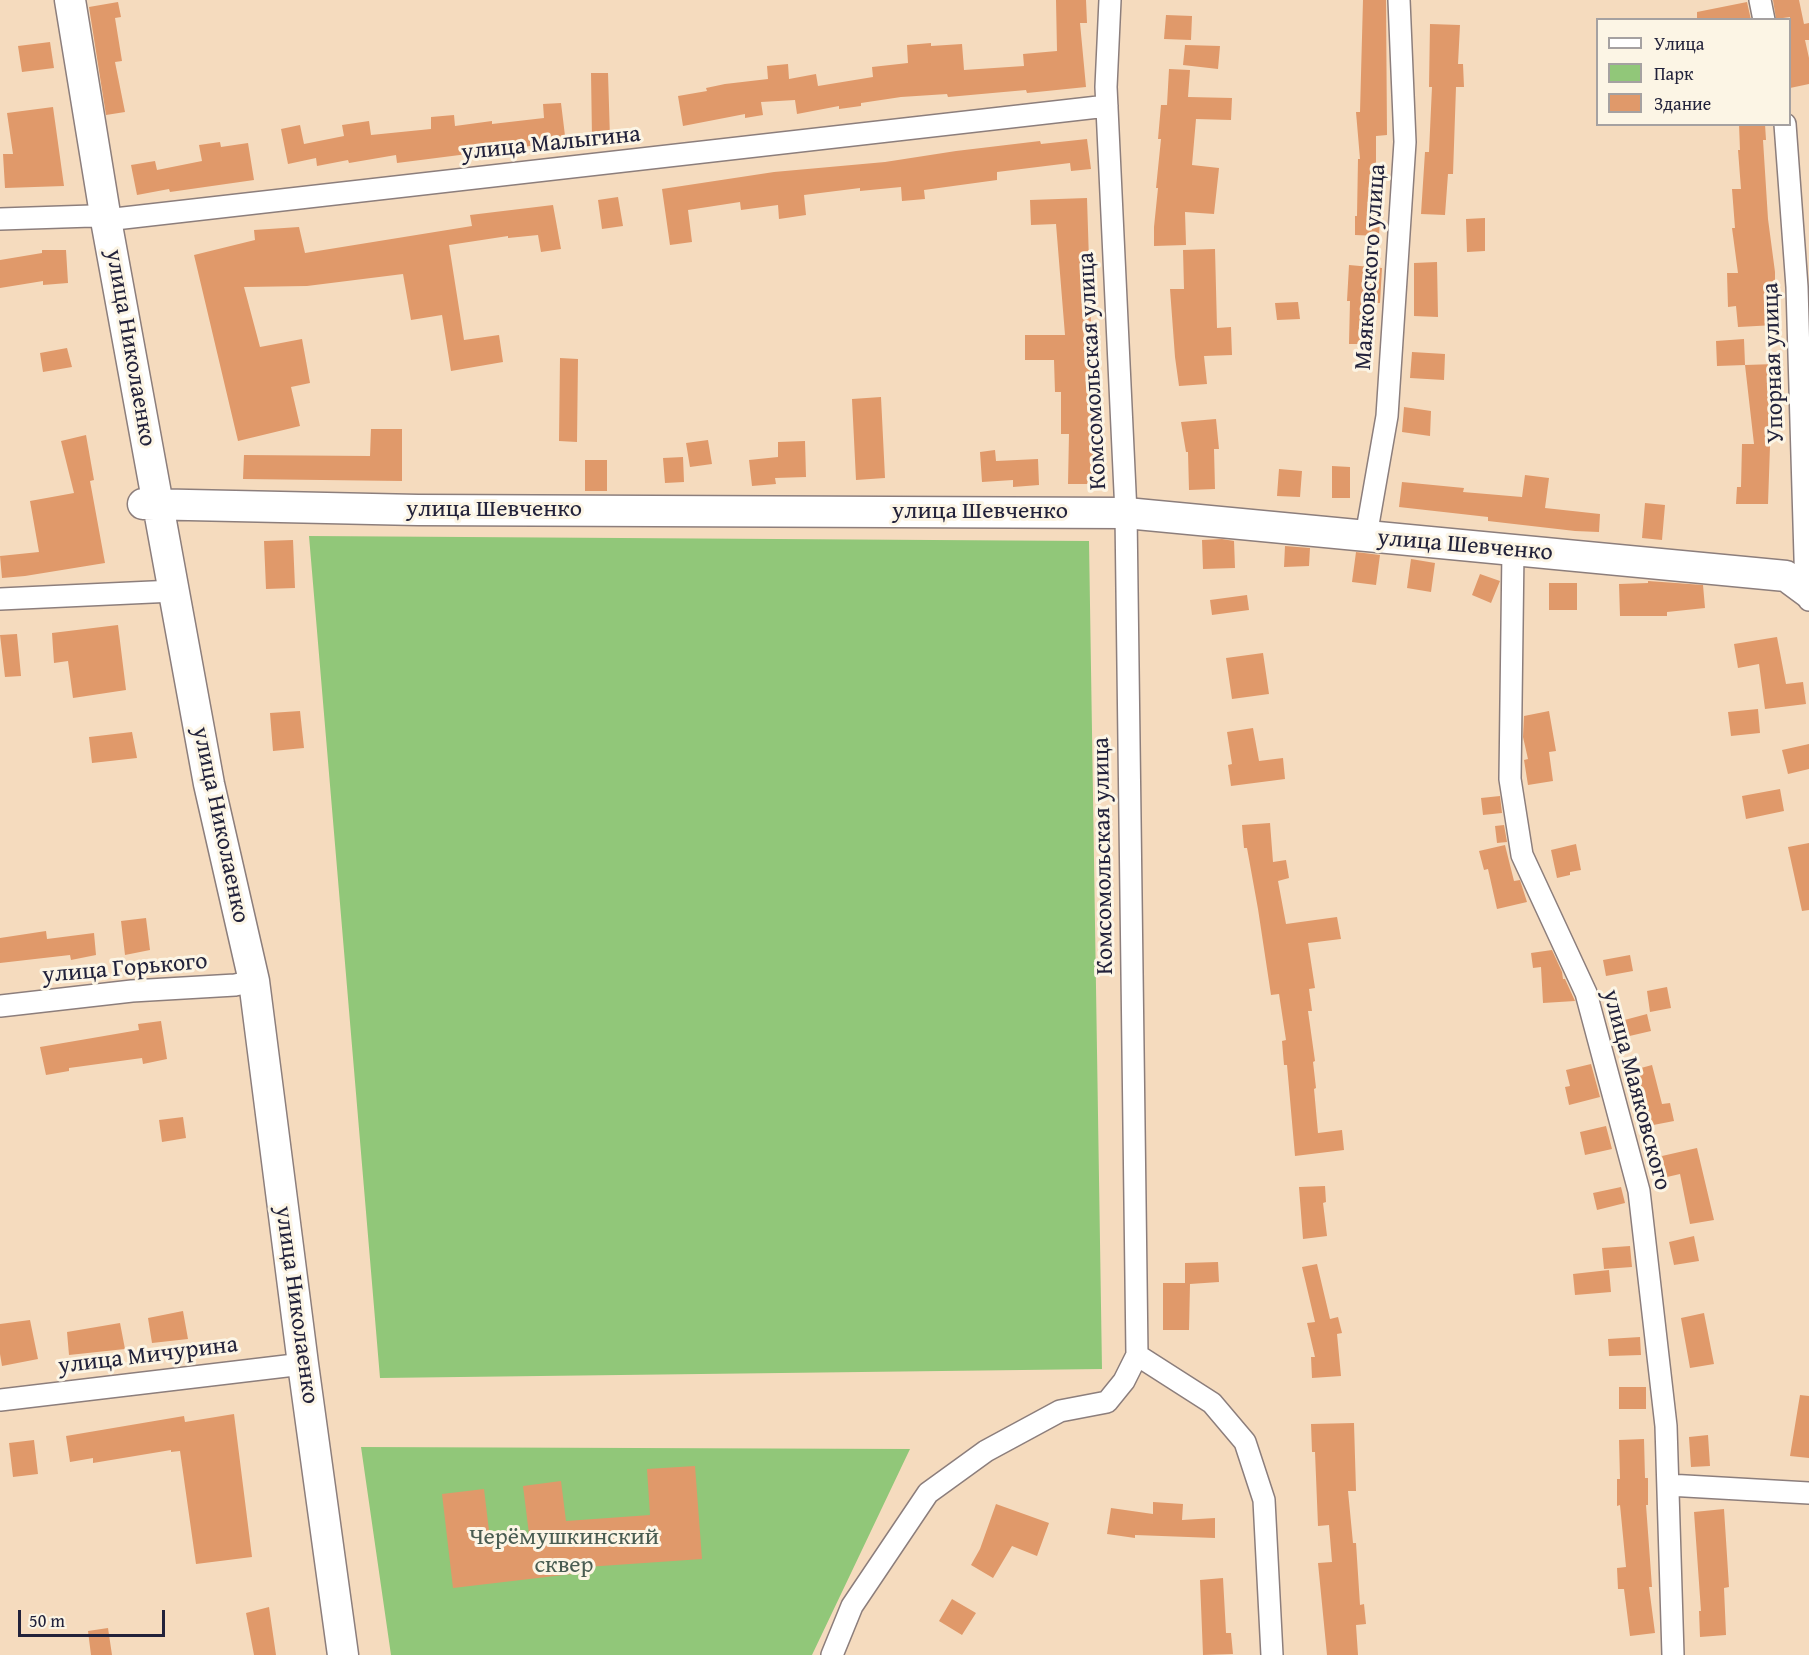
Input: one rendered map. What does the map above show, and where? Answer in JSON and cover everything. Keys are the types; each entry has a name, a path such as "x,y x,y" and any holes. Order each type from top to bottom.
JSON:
{"main road":[{"name":"улица Николаенко","path":"56,0 99,218 167,592 209,784 244,983 297,1364 343,1655"},
{"name":"улица Николаенко","path":"70,0 99,218"},
{"name":"улица Шевченко","path":"151,504 418,510 1126,513 1786,576 1808,595"},
{"name":"улица Николаенко","path":"297,1364 328,1655"}],"street":[{"name":"Комсомольская улица","path":"1110,0 1106,87 1126,513 1137,1355"},
{"name":"Маяковского улица","path":"1366,536 1387,416 1405,142 1399,0"},
{"path":"1760,0 1764,18"},
{"name":"улица Малыгина","path":"0,219 99,218 1107,106"},
{"name":"Упорная улица","path":"1785,126 1797,287 1808,595"},
{"name":"улица Маяковского","path":"1513,550 1510,779 1522,855 1586,993 1639,1191 1666,1426 1673,1655"},
{"path":"0,599 167,592"},
{"name":"улица Горького","path":"0,1006 132,991 244,983"},
{"path":"832,1655 852,1606 928,1493 986,1451 1060,1411 1107,1401 1124,1381 1137,1355 1212,1403 1245,1442 1264,1500 1272,1655"},
{"name":"улица Мичурина","path":"0,1400 297,1364"},
{"path":"1668,1485 1809,1492"}],"green space":[{"path":"309,536 1089,541 1102,1369 380,1378"},
{"name":"Черёмушкинский сквер","path":"361,1447 910,1449 812,1655 391,1655"}],"building":[{"path":"1056,0 1086,0 1087,23 1080,23 1086,87 1027,93 1026,90 948,97 947,94 901,97 861,103 861,106 839,109 839,106 797,114 795,100 761,102 763,115 745,118 745,114 683,126 678,96 707,91 706,88 725,84 768,79 767,66 788,64 789,79 816,74 818,86 873,77 872,67 908,63 907,45 931,43 931,46 962,44 964,70 1024,66 1023,54 1057,51"},
{"path":"1363,0 1386,0 1387,135 1376,136 1376,216 1380,217 1379,236 1355,235 1358,159 1360,159 1356,112 1360,112"},
{"path":"1773,0 1799,0 1804,24 1809,23 1809,40 1805,40 1809,58 1809,84 1791,88 1791,18 1776,18"},
{"path":"118,2 121,17 115,18 122,61 115,62 125,112 106,115 89,7"},
{"path":"1747,2 1751,18 1697,18 1697,12"},
{"path":"1166,15 1192,16 1191,40 1164,39"},
{"path":"1430,24 1460,25 1458,64 1463,64 1464,87 1456,87 1453,174 1448,174 1445,215 1421,214 1425,152 1429,152 1432,87 1429,87"},
{"path":"50,42 54,68 22,72 18,46"},
{"path":"1185,45 1220,46 1218,69 1183,65"},
{"path":"1169,69 1190,70 1188,97 1232,98 1231,120 1196,119 1192,165 1219,168 1214,214 1185,212 1186,245 1154,246 1161,139 1158,139 1161,105 1167,105"},
{"path":"591,73 608,73 610,138 592,138"},
{"path":"561,103 566,144 546,147 546,144 397,163 396,155 317,166 316,158 288,164 281,129 300,125 304,144 344,136 342,125 369,121 371,135 431,129 431,117 454,115 455,126 492,121 492,124 544,118 543,104"},
{"path":"53,107 64,186 5,188 3,154 13,154 7,113"},
{"path":"1739,126 1765,126 1766,140 1763,140 1768,219 1775,272 1775,325 1738,327 1736,306 1728,307 1727,273 1738,273 1732,228 1735,228 1732,189 1741,189 1738,150 1740,150"},
{"path":"1087,139 1091,169 1071,171 1070,163 997,172 997,180 924,190 925,199 902,201 901,187 860,191 860,188 804,195 806,215 779,219 778,205 741,210 740,202 688,210 692,242 670,245 662,189 774,172 885,162 1040,141 1041,144"},
{"path":"220,142 221,147 248,143 254,180 170,192 169,189 137,195 131,165 155,161 157,170 202,161 199,145"},
{"path":"618,197 623,226 602,229 598,200"},
{"path":"1087,198 1091,324 1083,324 1086,368 1092,368 1093,484 1068,484 1069,434 1061,434 1061,392 1055,392 1054,360 1025,360 1025,335 1065,335 1056,224 1031,225 1030,200"},
{"path":"553,205 561,249 541,252 538,235 508,238 508,236 449,245 464,340 499,335 503,362 451,371 442,315 411,320 403,274 307,286 244,287 260,347 302,339 310,383 291,387 300,426 238,441 194,255 255,240 254,230 299,227 305,253 472,226 470,215"},
{"path":"1485,218 1485,251 1467,252 1466,219"},
{"path":"1215,249 1217,328 1231,327 1232,355 1204,356 1207,384 1179,386 1170,289 1184,289 1183,250"},
{"path":"42,250 66,250 68,283 43,285 43,281 0,288 0,260 42,253"},
{"path":"1437,262 1438,317 1414,316 1414,263"},
{"path":"1349,265 1382,268 1380,303 1376,303 1375,344 1349,344 1350,301 1347,301"},
{"path":"1298,302 1300,319 1277,320 1275,303"},
{"path":"1744,339 1745,365 1717,366 1716,341"},
{"path":"67,348 72,367 43,372 40,353"},
{"path":"1412,352 1445,354 1444,380 1410,378"},
{"path":"560,358 578,359 577,442 559,441"},
{"path":"1775,364 1778,417 1771,417 1768,504 1736,504 1737,487 1741,487 1742,444 1754,444 1745,365"},
{"path":"881,397 885,478 856,480 852,399"},
{"path":"1404,407 1431,411 1430,436 1402,432"},
{"path":"1216,419 1219,449 1214,449 1215,489 1189,490 1188,452 1186,452 1181,422"},
{"path":"371,429 402,429 402,481 243,479 244,455 370,456"},
{"path":"86,435 94,480 90,481 105,563 2,578 0,556 39,552 30,501 74,493 61,441"},
{"path":"708,440 712,464 690,467 686,443"},
{"path":"805,441 806,477 775,478 776,484 752,486 749,460 778,457 778,442"},
{"path":"995,450 996,461 1038,459 1039,485 1013,487 1013,480 982,482 980,452"},
{"path":"683,457 684,482 665,483 663,458"},
{"path":"585,460 607,460 607,491 585,491"},
{"path":"1332,466 1350,467 1350,498 1332,498"},
{"path":"1279,469 1302,471 1300,497 1277,496"},
{"path":"1525,475 1549,478 1545,508 1600,514 1599,532 1488,521 1488,517 1399,507 1402,482 1464,488 1463,492 1522,497"},
{"path":"1645,503 1665,505 1662,540 1642,538"},
{"path":"293,540 295,588 266,589 264,541"},
{"path":"1202,540 1234,541 1235,568 1203,569"},
{"path":"1285,546 1310,548 1309,566 1284,567"},
{"path":"1356,552 1380,555 1376,585 1352,582"},
{"path":"1411,559 1435,563 1431,592 1407,588"},
{"path":"1480,574 1500,581 1491,603 1472,595"},
{"path":"1648,581 1703,585 1705,608 1667,612 1667,616 1620,616 1619,584 1648,583"},
{"path":"1549,583 1577,583 1577,610 1549,610"},
{"path":"1247,595 1249,610 1212,615 1210,600"},
{"path":"118,625 126,690 73,698 68,661 54,663 52,633"},
{"path":"17,634 21,676 5,677 0,635"},
{"path":"1777,637 1786,684 1803,682 1806,704 1765,709 1759,664 1738,668 1734,644"},
{"path":"1263,653 1269,694 1232,699 1226,658"},
{"path":"1758,709 1760,733 1731,736 1728,712"},
{"path":"300,711 304,748 273,751 270,713"},
{"path":"1549,711 1556,751 1549,752 1553,781 1528,785 1524,760 1528,759 1523,737 1524,716"},
{"path":"1253,728 1259,761 1283,758 1285,779 1231,786 1228,765 1232,764 1227,732"},
{"path":"132,732 137,758 92,763 89,737"},
{"path":"1809,744 1809,769 1788,774 1782,750"},
{"path":"1780,789 1784,811 1746,819 1742,796"},
{"path":"1500,796 1502,813 1483,815 1481,798"},
{"path":"1270,823 1273,862 1286,860 1289,878 1278,881 1286,924 1337,917 1341,939 1308,943 1315,988 1309,989 1312,1011 1308,1011 1315,1061 1313,1062 1316,1088 1314,1089 1318,1133 1342,1130 1344,1150 1295,1156 1287,1065 1284,1065 1282,1041 1286,1040 1279,994 1271,995 1247,848 1244,848 1242,825"},
{"path":"1504,825 1507,842 1497,843 1495,826"},
{"path":"1809,843 1809,910 1802,911 1788,847"},
{"path":"1576,844 1581,870 1557,878 1551,850"},
{"path":"1505,845 1514,881 1520,880 1527,902 1497,909 1488,869 1484,870 1479,851"},
{"path":"146,918 150,950 125,955 121,921"},
{"path":"46,931 47,939 94,933 96,955 71,960 70,955 0,963 0,938"},
{"path":"1552,950 1563,979 1575,1001 1543,1003 1541,967 1533,968 1531,953"},
{"path":"1630,955 1633,971 1606,976 1603,960"},
{"path":"1667,987 1671,1008 1650,1012 1647,991"},
{"path":"1647,1014 1651,1031 1621,1038 1617,1022"},
{"path":"161,1021 167,1059 143,1064 142,1058 69,1068 69,1071 46,1075 40,1047 139,1030 138,1024"},
{"path":"1591,1064 1600,1097 1569,1105 1565,1087 1570,1086 1566,1070"},
{"path":"1652,1065 1662,1104 1670,1103 1674,1121 1643,1127 1630,1071"},
{"path":"183,1117 186,1138 162,1142 159,1120"},
{"path":"1606,1126 1612,1149 1585,1155 1580,1132"},
{"path":"1697,1148 1714,1220 1690,1224 1680,1174 1667,1177 1662,1156"},
{"path":"1325,1186 1326,1202 1323,1203 1327,1236 1303,1239 1299,1187"},
{"path":"1621,1187 1625,1203 1597,1210 1593,1193"},
{"path":"1694,1236 1699,1261 1674,1265 1669,1242"},
{"path":"1630,1246 1632,1267 1604,1269 1602,1248"},
{"path":"1218,1262 1219,1282 1190,1284 1189,1330 1163,1330 1163,1283 1185,1283 1185,1263"},
{"path":"1317,1264 1330,1319 1338,1317 1342,1333 1337,1334 1341,1376 1312,1378 1311,1357 1315,1357 1307,1323 1315,1322 1302,1267"},
{"path":"1609,1270 1611,1292 1575,1295 1573,1274"},
{"path":"183,1311 188,1339 152,1343 148,1318"},
{"path":"1704,1313 1714,1364 1690,1368 1681,1318"},
{"path":"30,1320 38,1359 2,1366 0,1324"},
{"path":"120,1323 125,1349 69,1355 67,1332"},
{"path":"1640,1337 1641,1355 1609,1356 1608,1339"},
{"path":"1619,1387 1646,1387 1646,1409 1619,1409"},
{"path":"1800,1395 1809,1396 1809,1458 1790,1456"},
{"path":"234,1414 252,1557 196,1564 180,1451 171,1452 171,1450 93,1463 93,1458 70,1462 66,1436 184,1416 185,1422"},
{"path":"1354,1423 1356,1491 1348,1491 1353,1543 1356,1543 1360,1605 1364,1604 1366,1624 1356,1625 1358,1655 1327,1655 1318,1563 1332,1562 1329,1525 1318,1526 1315,1452 1312,1452 1311,1424"},
{"path":"1708,1435 1710,1466 1691,1467 1689,1437"},
{"path":"1644,1439 1645,1478 1648,1478 1648,1505 1646,1505 1652,1587 1649,1587 1655,1633 1630,1636 1624,1589 1618,1589 1617,1568 1626,1567 1620,1505 1617,1506 1617,1479 1620,1479 1619,1440"},
{"path":"34,1440 38,1474 13,1477 9,1443"},
{"path":"695,1466 702,1559 572,1568 572,1574 453,1588 442,1494 484,1489 490,1539 529,1534 523,1486 561,1481 566,1521 650,1515 647,1469"},
{"path":"1153,1502 1183,1504 1182,1520 1215,1518 1215,1538 1135,1535 1135,1538 1107,1534 1111,1508 1153,1514"},
{"path":"996,1504 1049,1523 1037,1556 1012,1546 993,1578 971,1565 980,1549"},
{"path":"1724,1509 1729,1587 1724,1588 1726,1635 1700,1637 1699,1611 1701,1611 1694,1512"},
{"path":"1223,1578 1226,1633 1231,1633 1233,1654 1203,1655 1200,1580"},
{"path":"952,1599 976,1613 962,1635 939,1621"},
{"path":"269,1607 276,1655 254,1655 246,1613"},
{"path":"108,1628 112,1655 91,1655 88,1631"}]}
